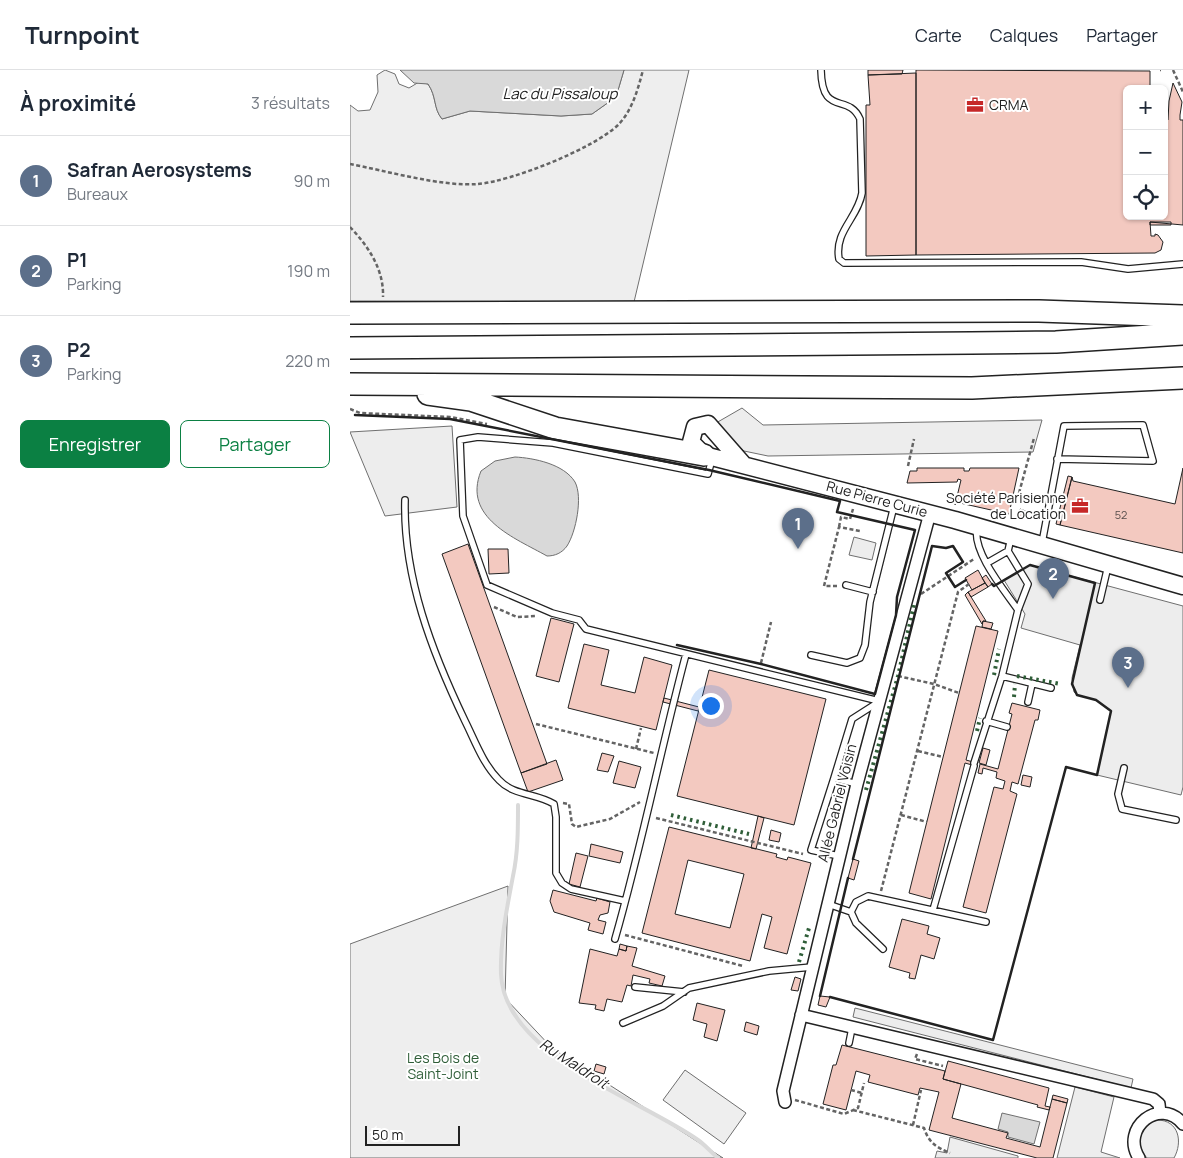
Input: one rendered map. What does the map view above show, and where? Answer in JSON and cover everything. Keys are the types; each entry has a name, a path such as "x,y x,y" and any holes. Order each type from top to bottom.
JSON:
{"highway":[{"path":"1039,311 1072,307 1183,301"},
{"path":"350,313 1039,311 1183,316"},
{"path":"350,348 1056,342 1183,334"},
{"path":"360,384 972,388 1183,378"},
{"path":"360,384 391,393 433,394 471,400 555,428 709,456"}],"street":[{"path":"709,456 691,442 691,434 695,427 708,424 743,464"},
{"name":"Rue Pierre Curie","path":"709,456 978,526 1010,544 1042,545 1183,586"},
{"name":"Allée Gabriel Voisin","path":"784,1099 783,1091 839,856 930,513"},
{"path":"801,1015 1153,1099 1159,1104 1160,1113"},
{"path":"1139,1158 1134,1147 1133,1137 1137,1126 1144,1119 1160,1113 1181,1118"}],"lane":[{"path":"821,70 821,85 826,96 832,102 852,109 860,119 862,193 860,205 843,229 838,244 839,258 844,263 1080,262 1128,269 1183,264"},
{"path":"1042,545 1057,459 1064,426 1143,425 1153,461 1057,459"},
{"path":"709,456 708,474 553,443 478,437 460,440 463,516 487,585 552,613 579,620 586,629 879,702"},
{"path":"405,500 404,529 417,598 445,679 485,762 500,782 520,794 544,798 554,804 556,817 556,873 562,883 571,889 626,900"},
{"path":"811,655 847,663 860,658 865,645 873,592 894,504"},
{"path":"978,526 976,536 982,554 1018,610"},
{"path":"933,910 986,722 1002,676 1018,610 1028,584 1010,544 987,563"},
{"path":"1100,600 1108,565"},
{"path":"846,585 873,592"},
{"path":"615,936 626,900 660,754 686,654"},
{"path":"1002,676 1051,688"},
{"path":"1028,702 1032,684"},
{"path":"839,856 811,850 852,719 879,702"},
{"path":"986,722 1007,727"},
{"path":"1124,768 1118,794 1122,809 1176,820"},
{"path":"834,778 857,784"},
{"path":"851,912 856,902 868,896 986,922"},
{"path":"828,904 851,912 856,923 883,949"},
{"path":"623,1023 663,1006 689,988 764,972 812,967"},
{"path":"635,987 684,992"},
{"path":"849,1042 852,1027"}],"path":[{"path":"350,164 442,181 478,184 508,178 602,138 619,124 631,106 643,70"},
{"path":"1172,70 1183,92"},
{"path":"350,226 367,246 378,269 383,286 382,313"},
{"path":"1019,493 1034,438"},
{"path":"908,466 914,439"},
{"path":"846,585 824,586 840,517 850,519 855,493"},
{"path":"839,527 860,531"},
{"path":"906,600 912,600 982,554"},
{"path":"879,898 958,592 969,584"},
{"path":"494,607 517,617 546,616 552,613"},
{"path":"759,672 771,622"},
{"path":"887,673 934,684 959,694"},
{"path":"536,724 660,754"},
{"path":"636,749 641,728"},
{"path":"917,751 943,757"},
{"path":"554,804 559,802 569,804 572,824 576,827 610,820 644,800 648,786 653,787"},
{"path":"646,815 802,854 811,850"},
{"path":"900,815 927,822"},
{"path":"615,936 764,972"},
{"path":"784,1099 844,1114 858,1108 864,1083"},
{"path":"851,1090 862,1093"},
{"path":"913,1125 921,1090"},
{"path":"853,1110 924,1128 928,1139 936,1147 950,1153"}],"green space":[{"path":"385,70 395,74 399,84 409,88 419,82 428,84 433,93 437,111 442,119 470,111 561,116 592,114 616,97 624,70 689,70 634,302 350,301 350,105 358,111 370,110 378,92 377,75"},
{"name":"Les Bois de Saint-Joint","path":"508,886 505,998 552,1048 723,1158 350,1158 350,944"},
{"path":"685,1070 746,1113 724,1144 663,1100"},
{"path":"1157,1120 1170,1124 1177,1133 1178,1145 1174,1158 1147,1158 1143,1153 1140,1141 1143,1131 1146,1126"}],"shaded area":[{"path":"742,408 763,425 1042,420 1033,452 768,456 744,451 716,423"},
{"path":"452,426 457,507 385,516 350,432"},
{"path":"854,537 876,543 872,560 849,555"},
{"path":"1030,565 1183,606 1183,787 1181,795 1097,775 1111,711 1096,700 1077,695 1074,692 1072,678 1080,645 1021,628 1025,614 1004,580"},
{"path":"855,1008 1133,1079 1131,1088 853,1017"},
{"path":"1075,1087 1114,1097 1101,1152 1120,1158 1057,1158"},
{"path":"950,1137 1018,1156 1018,1158 935,1158 937,1151 947,1153"}],"water":[{"name":"Lac du Pissaloup","path":"400,70 624,70 616,97 592,114 561,116 470,111 442,119 437,111 433,93 428,84 414,83"},
{"path":"515,457 556,466 575,482 578,496 576,524 567,546 558,554 547,556 507,534 485,514 479,502 477,487 481,471 495,461"},
{"path":"1002,1113 1040,1122 1034,1144 1008,1137 1008,1132 998,1129"}],"building":[{"path":"868,70 903,70 902,74 868,75"},
{"path":"916,70 1150,71 1150,85 1123,85 1123,220 1168,220 1168,120 1169,101 1173,83 1182,102 1180,120 1183,120 1183,225 1150,222 1151,236 1158,235 1163,242 1161,250 1155,253 916,255"},
{"path":"916,73 916,255 866,256 866,105 870,105 868,75"},
{"path":"1150,222 1171,222 1171,225 1150,225"},
{"path":"917,468 964,468 964,471 969,471 970,468 1019,468 1009,514 960,503 958,500 955,505 961,480 958,479 957,482 907,483 910,471 917,471"},
{"path":"1183,468 1183,553 1060,525 1072,477 1073,481 1175,504"},
{"path":"1068,476 1072,477 1060,525 1056,524"},
{"path":"1020,509 1026,511 1025,517 1018,516"},
{"path":"468,544 547,764 521,773 442,554"},
{"path":"488,549 508,549 509,573 489,574"},
{"path":"978,570 985,583 972,590 965,578"},
{"path":"986,575 992,584 988,587 982,578"},
{"path":"985,583 988,587 971,597 968,592"},
{"path":"968,592 986,621 983,621 982,624 965,595"},
{"path":"551,618 574,624 559,682 536,676"},
{"path":"983,621 993,623 991,629 982,627"},
{"path":"976,626 998,631 966,760 973,762 972,765 965,763 931,899 909,893"},
{"path":"584,644 609,650 601,685 635,693 644,657 672,665 656,730 568,708"},
{"path":"709,670 826,699 794,825 677,796"},
{"path":"664,698 699,707 698,711 663,702"},
{"path":"1012,703 1040,710 1038,720 1035,720 1018,784 1012,782 1010,791 1017,794 986,913 963,907 994,787 1003,789 1005,781 996,778 997,772 983,768 982,774 978,773 980,764 998,769 1012,714 1009,713"},
{"path":"983,748 990,750 986,765 979,763"},
{"path":"602,753 614,756 608,772 597,770"},
{"path":"556,760 563,780 528,792 521,773"},
{"path":"619,761 641,767 635,788 613,783"},
{"path":"1023,775 1032,777 1030,787 1021,785"},
{"path":"758,816 764,818 756,849 751,848"},
{"path":"669,827 777,854 776,857 787,860 788,857 811,863 787,954 764,948 772,917 762,914 750,961 642,933","holes":["688,860 744,874 730,928 675,914"]},
{"path":"771,830 781,833 779,842 769,840"},
{"path":"591,844 623,852 620,863 589,856"},
{"path":"576,853 588,856 580,887 569,884"},
{"path":"853,859 859,861 854,880 848,878"},
{"path":"553,890 596,901 597,898 610,902 608,913 600,915 598,920 606,922 603,934 588,930 590,923 554,912 550,901"},
{"path":"902,919 929,926 927,934 940,938 934,959 921,955 915,979 909,978 910,973 889,967"},
{"path":"620,944 627,946 626,951 619,949"},
{"path":"627,946 637,948 632,966 665,976 662,986 649,983 650,979 633,975 631,986 627,985 622,1002 607,999 604,1011 595,1009 596,1005 579,1003 590,949 617,956 619,949 626,951"},
{"path":"795,977 801,979 798,991 791,990"},
{"path":"820,996 830,997 826,1007 818,1005"},
{"path":"697,1003 725,1010 717,1041 704,1037 707,1024 693,1020"},
{"path":"746,1022 759,1026 757,1035 744,1031"},
{"path":"842,1045 945,1071 943,1079 961,1084 952,1118 1008,1133 1006,1138 1040,1147 1052,1099 1067,1103 1053,1158 1037,1158 929,1130 939,1092 920,1088 918,1095 868,1082 870,1075 856,1071 846,1110 823,1104 833,1065 836,1065"},
{"path":"948,1061 1049,1088 1045,1106 1050,1107 1049,1110 1037,1107 1038,1105 943,1079"},
{"path":"596,1064 606,1067 604,1074 594,1071"},
{"path":"1053,1095 1068,1099 1067,1103 1052,1099"}],"waterway":[{"name":"Ru Maldroit","path":"518,805 516,859 506,912 502,949 501,974 508,1003 525,1028 549,1051 611,1091 673,1124 698,1140 718,1158"}],"hedge":[{"path":"866,790 898,676 914,605"},
{"path":"994,675 999,649"},
{"path":"1017,676 1061,684"},
{"path":"1014,697 1015,684"},
{"path":"977,731 980,718"},
{"path":"671,815 749,834"},
{"path":"799,962 809,928"}],"wall":[{"path":"355,415 450,419 709,470 840,501 837,512 915,530 897,597 896,615 875,694 761,664 677,645"},
{"path":"853,859 932,546 946,548 953,546 963,562 946,573 955,587 966,580"},
{"path":"830,997 993,1040 1066,767 1097,775 1111,711 1096,700 1077,695 1072,684 1095,583 1030,565 994,586 992,584"},
{"path":"820,996 848,878"}],"place":[{"name":"CRMA","path":"975,105"},
{"name":"Société Parisienne de Location","path":"1080,506"},
{"name":"Safran Aerosystems","path":"798,549"},
{"name":"P1","path":"1053,599"},
{"name":"P2","path":"1128,688"}]}
